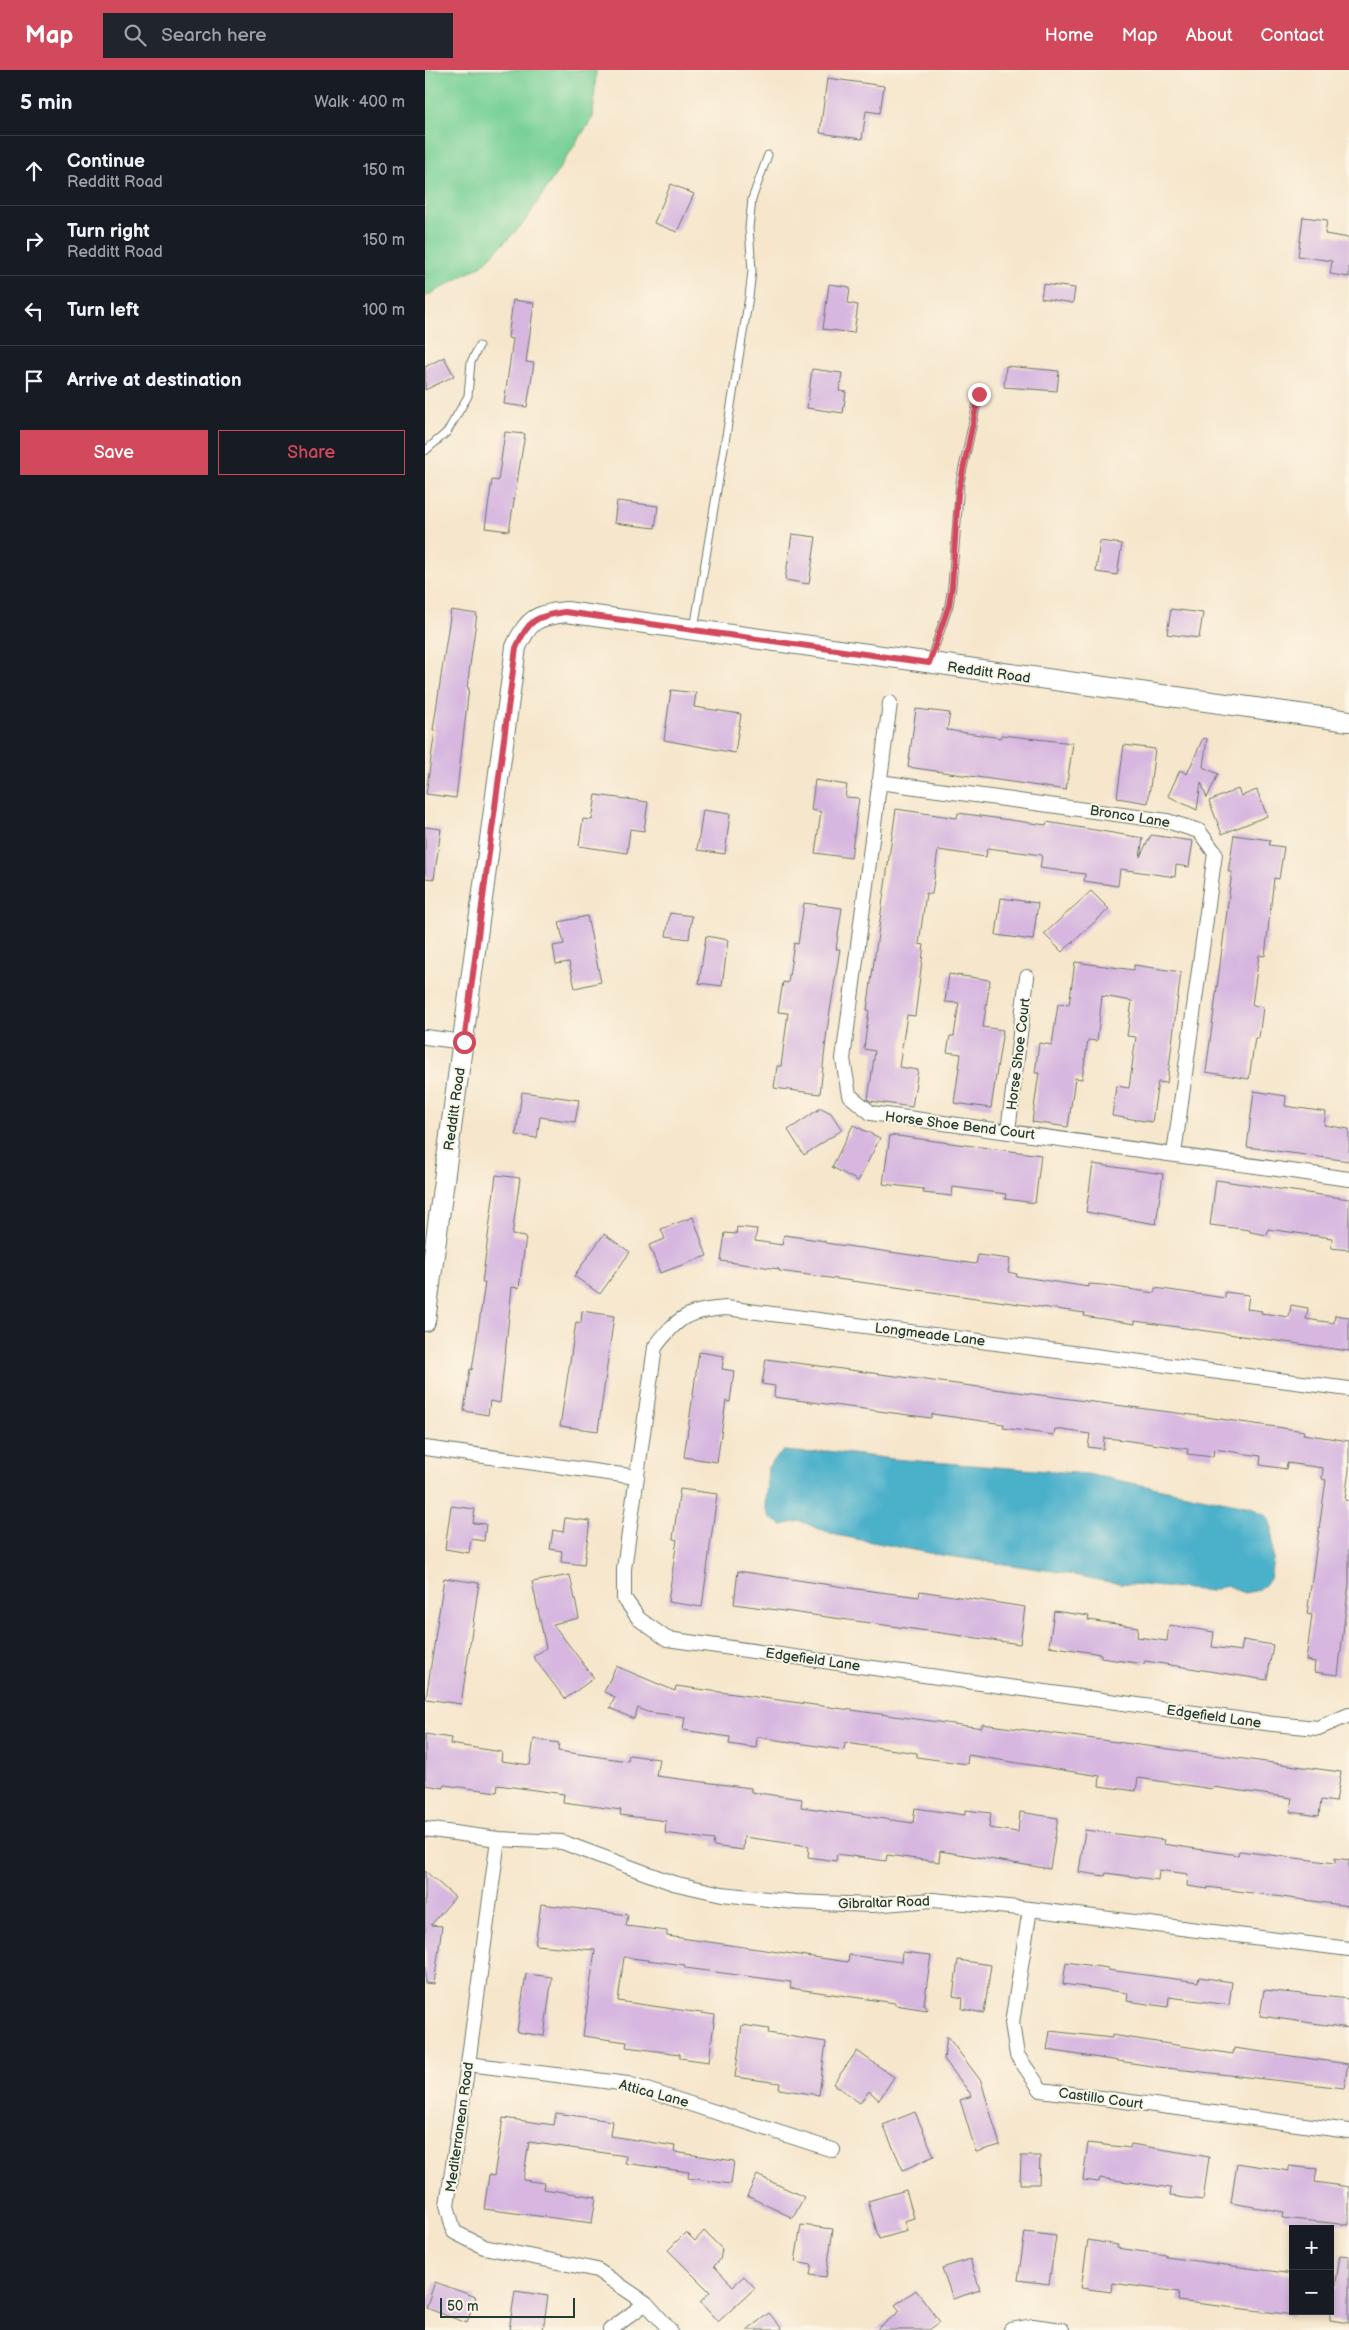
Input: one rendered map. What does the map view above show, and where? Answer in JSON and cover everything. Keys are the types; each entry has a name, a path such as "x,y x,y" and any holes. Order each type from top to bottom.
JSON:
{"street":[{"name":"Redditt Road","path":"425,1321 516,648 523,632 534,619 548,614 565,612 1349,721"},
{"name":"Horse Shoe Bend Court","path":"890,703 843,1059 849,1095 871,1113 1349,1179"},
{"name":"Bronco Lane","path":"879,782 1167,820 1199,831 1215,852 1174,1154"},
{"name":"Horse Shoe Court","path":"1008,1131 1027,977"},
{"path":"425,1037 464,1042"},
{"name":"Longmeade Lane","path":"637,1476 655,1347 671,1326 696,1311 726,1308 1349,1389"},
{"path":"425,1448 637,1476"},
{"name":"Edgefield Lane","path":"637,1476 624,1569 624,1598 639,1619 667,1639 1273,1724 1318,1728 1349,1715"},
{"name":"Gibraltar Road","path":"425,1829 498,1839 562,1842 673,1883 722,1894 795,1902 872,1905 933,1900 1349,1949"},
{"name":"Mediterranean Road","path":"498,1839 447,2205 454,2232 484,2247 597,2270 645,2303 670,2330"},
{"name":"Castillo Court","path":"1030,1910 1012,2023 1017,2055 1041,2090 1349,2131"},
{"name":"Attica Lane","path":"468,2064 628,2084 833,2150"},
{"path":"610,2330 645,2303"},
{"path":"1011,2330 1033,2326 1062,2330"}],"lane":[{"path":"694,630 753,271 749,228 752,199 768,155"},
{"path":"425,451 447,432 468,396 471,362 479,346"},
{"path":"929,663 946,613 952,586 958,494 979,394"}],"green space":[{"path":"425,70 596,70 593,117 523,224 482,265 425,297"}],"water":[{"path":"783,1451 810,1453 827,1451 893,1459 1087,1474 1251,1507 1268,1517 1272,1528 1273,1560 1270,1579 1260,1590 1244,1593 1226,1585 1211,1591 1109,1582 1053,1571 934,1554 831,1534 800,1521 782,1525 769,1517 765,1506 768,1467"}],"building":[{"path":"827,78 884,86 880,113 866,111 862,139 820,133"},
{"path":"671,184 694,194 677,232 654,223"},
{"path":"1303,217 1327,220 1325,234 1349,238 1349,277 1330,274 1332,261 1298,256"},
{"path":"829,284 850,287 848,303 858,305 854,333 823,329"},
{"path":"1043,284 1075,288 1073,303 1041,298"},
{"path":"513,300 534,303 526,362 534,363 527,407 504,404 513,339 508,338"},
{"path":"444,357 454,376 425,390 425,367"},
{"path":"1006,366 1059,371 1057,391 1004,387"},
{"path":"812,369 842,373 839,391 846,392 843,413 807,408"},
{"path":"505,432 525,434 509,531 485,528 492,480 498,481"},
{"path":"617,501 658,506 655,528 614,523"},
{"path":"792,534 816,537 809,584 785,580"},
{"path":"1100,541 1122,544 1117,575 1096,572"},
{"path":"1171,609 1203,613 1199,638 1167,634"},
{"path":"451,610 477,614 467,688 469,688 456,798 426,794 435,730 433,730"},
{"path":"671,690 696,693 694,707 741,714 735,753 664,740"},
{"path":"916,709 950,713 947,730 1001,738 1001,735 1073,743 1066,790 908,767"},
{"path":"1203,738 1207,739 1203,767 1218,774 1207,798 1201,782 1197,810 1168,796 1180,770 1187,774"},
{"path":"1124,745 1155,749 1148,803 1117,798"},
{"path":"815,780 847,785 845,797 859,798 851,858 815,853 821,812 811,810"},
{"path":"1238,789 1241,796 1257,790 1267,816 1222,834 1209,801"},
{"path":"596,795 648,802 644,831 630,829 627,853 579,846 583,819 592,820"},
{"path":"896,809 957,818 958,813 1046,825 1047,822 1143,838 1140,857 1151,835 1193,841 1189,867 1176,865 1175,877 1120,869 1118,886 1084,881 1085,874 1040,868 1042,855 987,848 986,857 938,850 932,894 926,893 919,944 924,945 915,1016 907,1015 899,1067 918,1070 912,1107 870,1101 868,1099 875,1051 864,1049 869,1010 867,1010"},
{"path":"703,810 730,814 725,854 697,850"},
{"path":"425,827 441,829 434,879 425,878"},
{"path":"1234,835 1270,840 1269,845 1284,847 1279,879 1274,878 1265,956 1259,955 1252,1005 1263,1007 1259,1038 1255,1038 1249,1079 1206,1072 1232,872 1228,872"},
{"path":"1091,891 1109,909 1062,952 1044,934"},
{"path":"1001,898 1038,903 1033,940 996,935"},
{"path":"804,903 842,908 836,949 840,949 827,1030 820,1094 774,1088 777,1066 781,1066 788,1013 778,1012 783,982 788,983 794,943 798,944"},
{"path":"670,913 692,916 689,939 666,936"},
{"path":"587,916 601,982 575,988 569,962 556,964 553,946 564,944 559,922"},
{"path":"706,936 728,940 722,986 699,983"},
{"path":"1075,962 1134,970 1134,965 1181,972 1167,1083 1158,1082 1152,1122 1112,1116 1116,1086 1129,1088 1136,1037 1127,1036 1132,1001 1102,996 1097,1041 1088,1040 1082,1079 1075,1078 1068,1127 1032,1122 1039,1073 1035,1073 1039,1043 1052,1045 1058,1004 1069,1005"},
{"path":"949,974 990,980 983,1027 1003,1030 991,1108 954,1103 961,1054 947,1052 950,1036 954,1036 959,1003 945,1002"},
{"path":"1254,1091 1286,1096 1285,1106 1326,1112 1324,1125 1349,1129 1349,1161 1247,1147"},
{"path":"522,1092 579,1100 575,1122 540,1117 537,1138 516,1135"},
{"path":"821,1108 831,1113 842,1130 804,1155 788,1130"},
{"path":"853,1125 880,1138 858,1181 832,1167"},
{"path":"890,1135 1041,1155 1035,1203 1005,1199 1006,1194 953,1187 952,1196 923,1193 924,1189 883,1184"},
{"path":"1093,1164 1163,1174 1156,1224 1086,1212"},
{"path":"496,1175 520,1178 512,1235 526,1237 519,1288 512,1287 500,1403 490,1401 488,1415 464,1411 485,1283 482,1283"},
{"path":"1216,1180 1349,1199 1349,1250 1331,1248 1332,1238 1268,1229 1267,1235 1250,1232 1250,1230 1210,1225"},
{"path":"693,1217 707,1256 660,1273 649,1245 665,1239 661,1229"},
{"path":"737,1227 757,1229 755,1241 782,1245 784,1235 825,1241 825,1243 976,1264 978,1255 1010,1259 1008,1272 1017,1274 1016,1276 1089,1287 1089,1284 1103,1285 1154,1293 1155,1288 1225,1298 1225,1292 1249,1295 1247,1309 1262,1311 1261,1313 1289,1317 1291,1305 1308,1308 1306,1319 1334,1323 1335,1315 1349,1317 1349,1351 1135,1321 1135,1324 1084,1316 1085,1313 779,1271 779,1269 721,1261 725,1233 736,1234"},
{"path":"604,1234 630,1252 600,1294 574,1276"},
{"path":"582,1311 614,1316 598,1431 560,1426 576,1322 581,1323"},
{"path":"699,1352 724,1356 722,1369 734,1371 730,1402 726,1401 717,1462 684,1457"},
{"path":"766,1359 1192,1415 1304,1431 1303,1434 1349,1441 1349,1470 1345,1500 1349,1501 1349,1583 1338,1675 1314,1672 1315,1662 1306,1660 1312,1615 1307,1614 1326,1480 1322,1479 1323,1468 1287,1463 1286,1469 1260,1465 1261,1456 1214,1449 1213,1457 1187,1454 1188,1449 1116,1439 1104,1438 1103,1449 1088,1447 1090,1434 1055,1429 1054,1435 1003,1428 1004,1424 932,1414 931,1418 774,1397 775,1386 762,1384"},
{"path":"680,1489 717,1494 702,1607 668,1602 677,1540 673,1539"},
{"path":"451,1506 475,1509 473,1523 486,1524 484,1541 471,1539 469,1553 445,1549"},
{"path":"565,1518 590,1521 584,1565 561,1562 562,1551 550,1549 553,1530 563,1532"},
{"path":"738,1571 919,1597 920,1591 1025,1607 1020,1644 734,1604"},
{"path":"570,1575 579,1618 553,1624 594,1678 565,1699 533,1657 546,1648 532,1582"},
{"path":"444,1578 479,1583 461,1704 426,1699"},
{"path":"1054,1611 1089,1616 1088,1620 1138,1627 1137,1637 1167,1641 1169,1625 1214,1632 1212,1647 1241,1651 1243,1640 1273,1645 1267,1680 1145,1661 1144,1664 1101,1658 1101,1654 1049,1646"},
{"path":"616,1666 675,1691 676,1686 982,1728 982,1724 1341,1772 1336,1802 1321,1800 1319,1816 1290,1812 1292,1798 1138,1778 1136,1791 1099,1786 1100,1776 968,1755 967,1764 917,1757 917,1753 845,1743 844,1750 757,1737 756,1748 729,1744 730,1737 683,1730 685,1717 647,1712 638,1708 634,1719 610,1708 615,1697 604,1692"},
{"path":"425,1734 451,1738 450,1744 502,1752 501,1761 530,1765 534,1739 559,1743 558,1751 628,1761 629,1755 659,1759 656,1776 751,1788 751,1792 802,1799 801,1807 913,1823 915,1808 965,1815 965,1810 991,1813 989,1828 1018,1832 1020,1812 1058,1818 1050,1869 940,1851 939,1862 887,1855 886,1861 837,1854 836,1861 808,1857 809,1846 744,1837 743,1850 713,1846 714,1840 665,1833 666,1821 620,1815 621,1810 563,1802 564,1794 498,1785 497,1792 444,1785 444,1788 425,1785"},
{"path":"1085,1830 1164,1840 1163,1844 1238,1855 1239,1851 1335,1863 1335,1858 1349,1860 1349,1906 1208,1887 1208,1889 1187,1886 1188,1874 1159,1870 1158,1880 1106,1873 1105,1876 1079,1872"},
{"path":"425,1871 455,1897 431,1925 442,1926 434,1984 425,1983"},
{"path":"541,1904 628,1915 626,1926 667,1931 667,1936 848,1962 849,1955 901,1962 902,1952 931,1955 923,2004 927,2010 895,2005 895,2003 790,1988 791,1982 685,1968 685,1965 624,1957 618,2001 715,2015 709,2062 680,2058 680,2054 626,2047 627,2042 583,2036 595,1950 535,1945"},
{"path":"958,1960 991,1965 984,2013 962,2009 963,1998 953,1996"},
{"path":"1066,1962 1108,1968 1108,1970 1198,1982 1199,1977 1232,1982 1229,2005 1169,1997 1168,2007 1127,2001 1128,1993 1063,1984"},
{"path":"526,1974 552,1977 544,2036 517,2032"},
{"path":"1264,1990 1349,1999 1349,2028 1260,2016"},
{"path":"742,2025 769,2029 768,2033 826,2042 819,2095 779,2089 780,2083 735,2077"},
{"path":"1050,2031 1112,2038 1112,2035 1233,2054 1234,2048 1348,2064 1344,2088 1158,2067 1047,2050"},
{"path":"947,2036 981,2081 1000,2145 976,2152 960,2100 972,2096 944,2059"},
{"path":"857,2051 894,2077 879,2100 869,2091 860,2103 833,2084"},
{"path":"915,2112 934,2156 903,2170 883,2125"},
{"path":"556,2113 612,2121 610,2136 675,2146 674,2152 734,2161 731,2184 688,2178 689,2172 625,2163 626,2156 529,2142 523,2180 544,2183 543,2189 596,2197 592,2223 484,2209 489,2175 494,2176 503,2118 554,2125"},
{"path":"1088,2143 1130,2148 1131,2144 1209,2157 1203,2200 1170,2196 1171,2188 1100,2178 1099,2182 1083,2180"},
{"path":"1021,2156 1040,2156 1039,2184 1020,2184"},
{"path":"1237,2163 1289,2171 1289,2166 1317,2169 1315,2182 1349,2187 1349,2225 1283,2218 1284,2212 1231,2203"},
{"path":"757,2175 804,2197 793,2218 747,2196"},
{"path":"906,2190 914,2218 904,2221 907,2231 879,2239 868,2201"},
{"path":"801,2225 833,2229 826,2277 810,2275 812,2265 795,2262"},
{"path":"704,2231 722,2249 720,2260 714,2266 733,2286 744,2276 755,2288 718,2322 700,2302 710,2292 668,2250 686,2232 695,2241"},
{"path":"1025,2232 1056,2236 1049,2284 1018,2280"},
{"path":"1088,2240 1118,2245 1117,2248 1166,2255 1166,2257 1289,2273 1289,2315 1178,2301 1179,2292 1112,2283 1111,2292 1081,2288"},
{"path":"1340,2255 1349,2256 1349,2323 1330,2320 1330,2315 1334,2315 1335,2289"},
{"path":"970,2259 980,2290 953,2299 942,2268"},
{"path":"435,2282 476,2297 467,2323 426,2308"},
{"path":"916,2290 940,2322 929,2330 876,2330 900,2311 895,2305"},
{"path":"515,2291 548,2296 543,2330 509,2330"},
{"path":"769,2313 783,2330 747,2330"}],"route":[{"path":"464,1042 516,648 523,632 534,619 548,614 565,612 929,663 949,605 958,494 979,394"}]}
